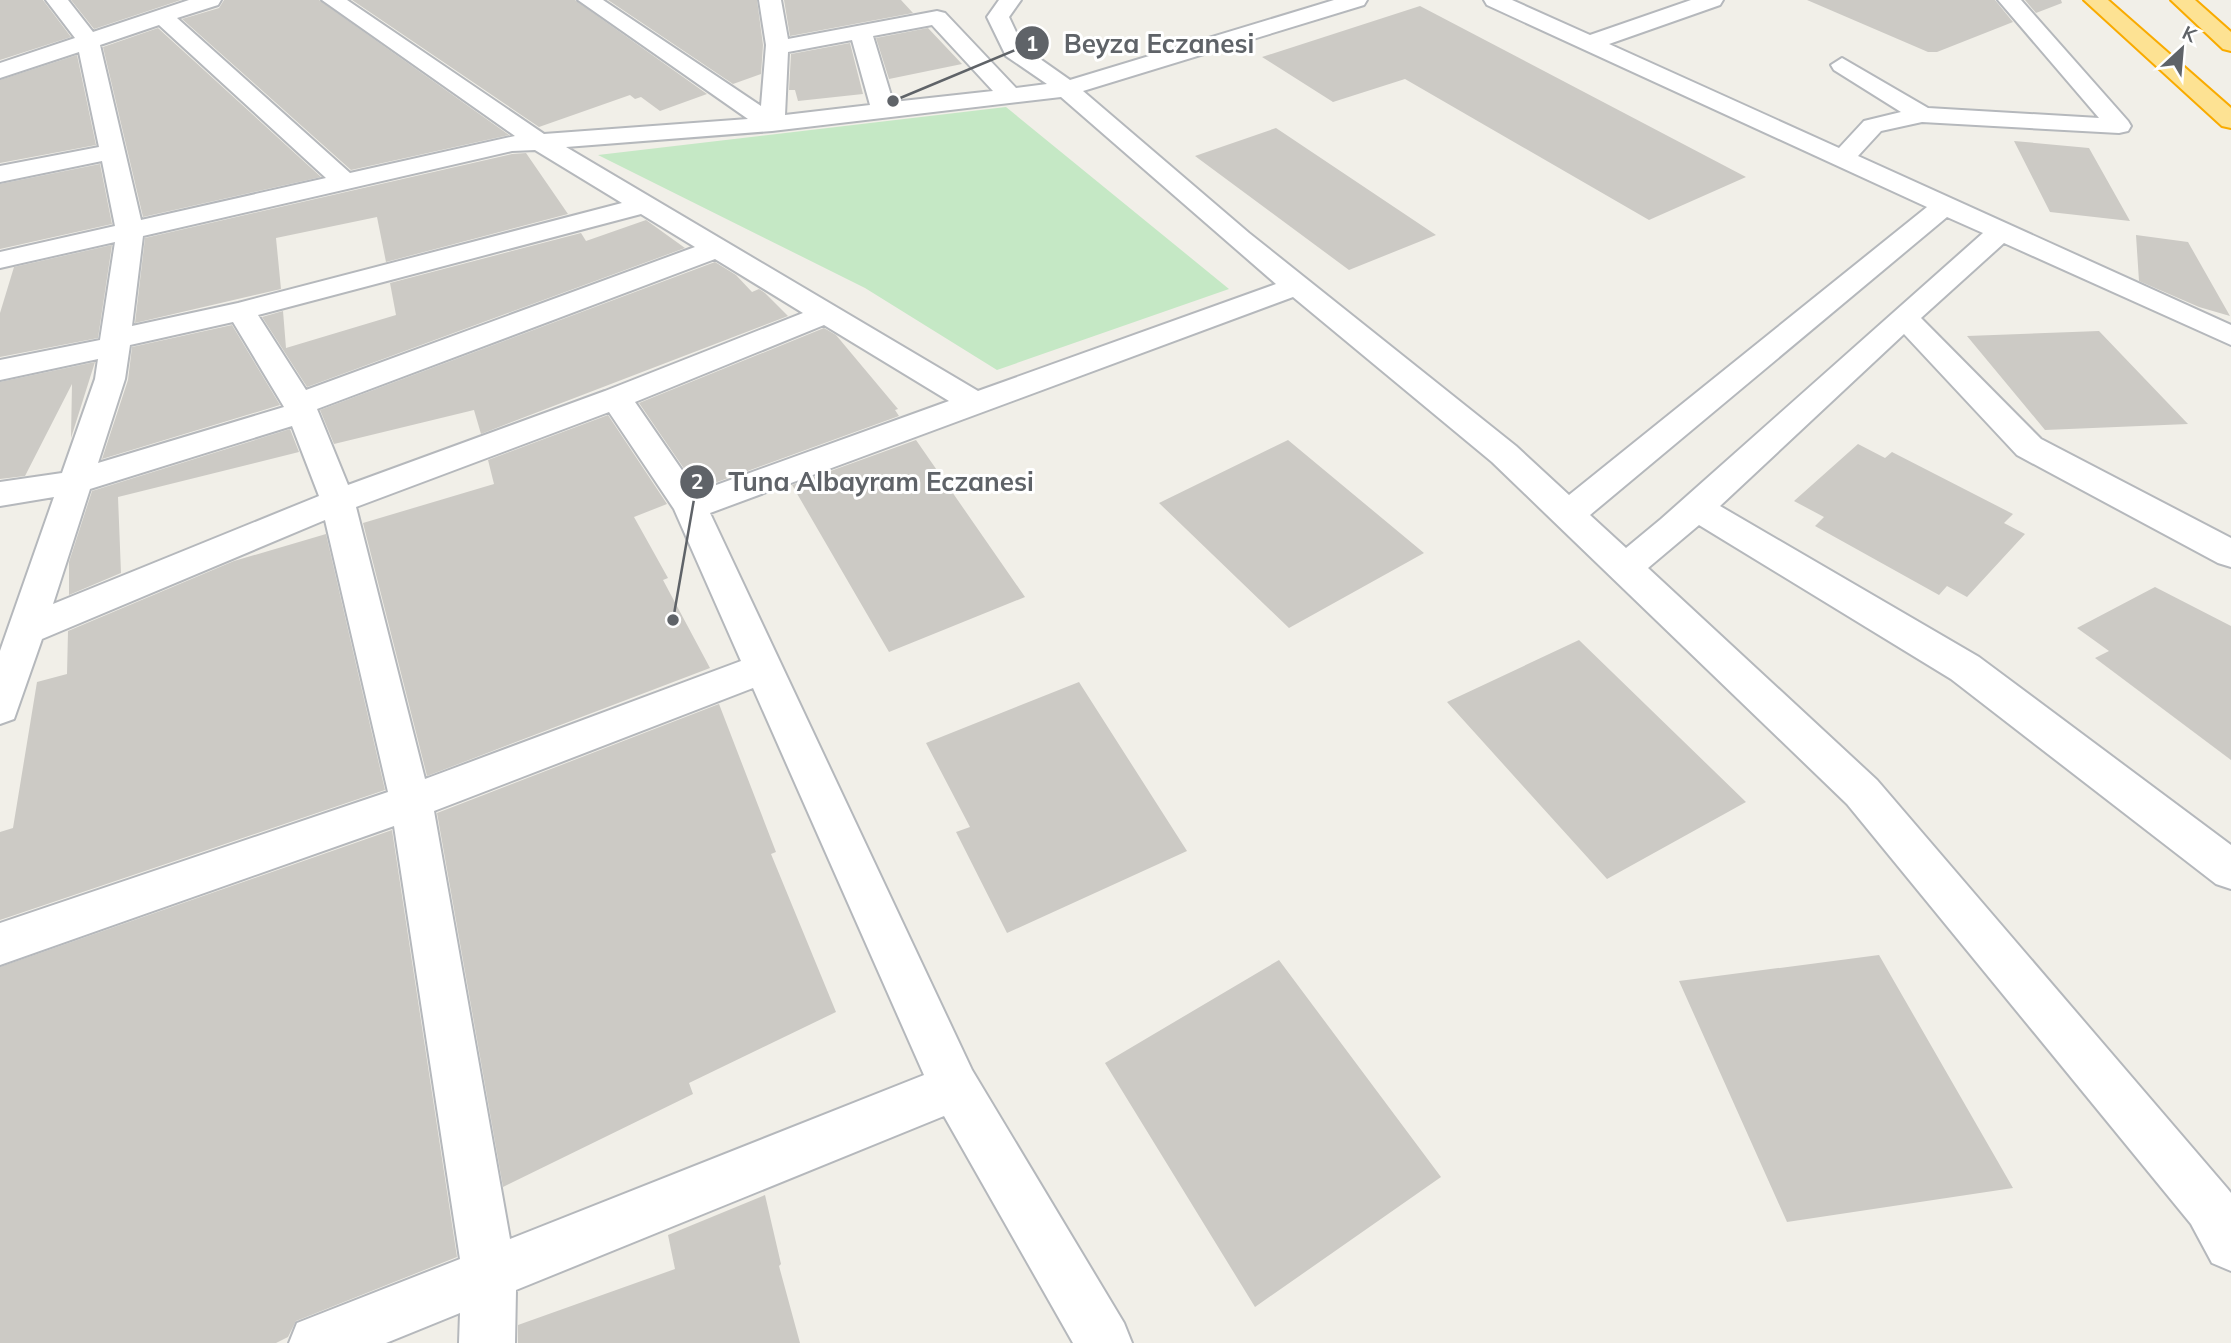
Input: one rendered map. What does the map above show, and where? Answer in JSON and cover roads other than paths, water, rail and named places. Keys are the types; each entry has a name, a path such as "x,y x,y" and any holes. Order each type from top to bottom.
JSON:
{"highway":[{"path":"2095,0 2231,121"},
{"path":"2182,0 2231,44"}],"street":[{"path":"3,690 110,379 130,231 88,40 57,0"},
{"path":"0,71 210,0"},
{"path":"333,0 541,143 975,403"},
{"path":"589,0 772,124"},
{"path":"770,0 774,11 776,48 772,124"},
{"path":"1010,0 998,17 1014,51 1042,68 1297,286 1504,454 1862,792 2209,1206 2231,1244"},
{"path":"0,260 512,144 772,124 1065,89 1356,0"},
{"path":"1589,43 1713,0"},
{"path":"1842,159 1873,126 1922,115 2119,125 2009,0"},
{"path":"1503,2 2231,336"},
{"path":"776,48 960,13"},
{"path":"161,15 345,182"},
{"path":"937,18 1010,95"},
{"path":"861,32 883,110"},
{"path":"1842,65 1922,115"},
{"path":"0,174 111,152"},
{"path":"0,370 241,311 644,205"},
{"path":"1567,515 1944,206"},
{"path":"1625,569 1699,509 1903,316 2002,230"},
{"path":"0,494 76,482 301,408 716,248"},
{"path":"690,507 1297,286"},
{"path":"241,311 301,408 338,501 378,677 411,802 489,1274 487,1343"},
{"path":"26,629 338,501 616,398 826,314"},
{"path":"1903,316 2029,447 2231,554"},
{"path":"616,398 690,507 955,1087 1104,1343"},
{"path":"1699,509 1965,667 2231,870"},
{"path":"0,943 411,802 763,668"},
{"path":"317,1343 955,1087"}],"place":[{"name":"Beyza Eczanesi","path":"893,101"},
{"name":"Tuna Albayram Eczanesi","path":"673,620"}]}
